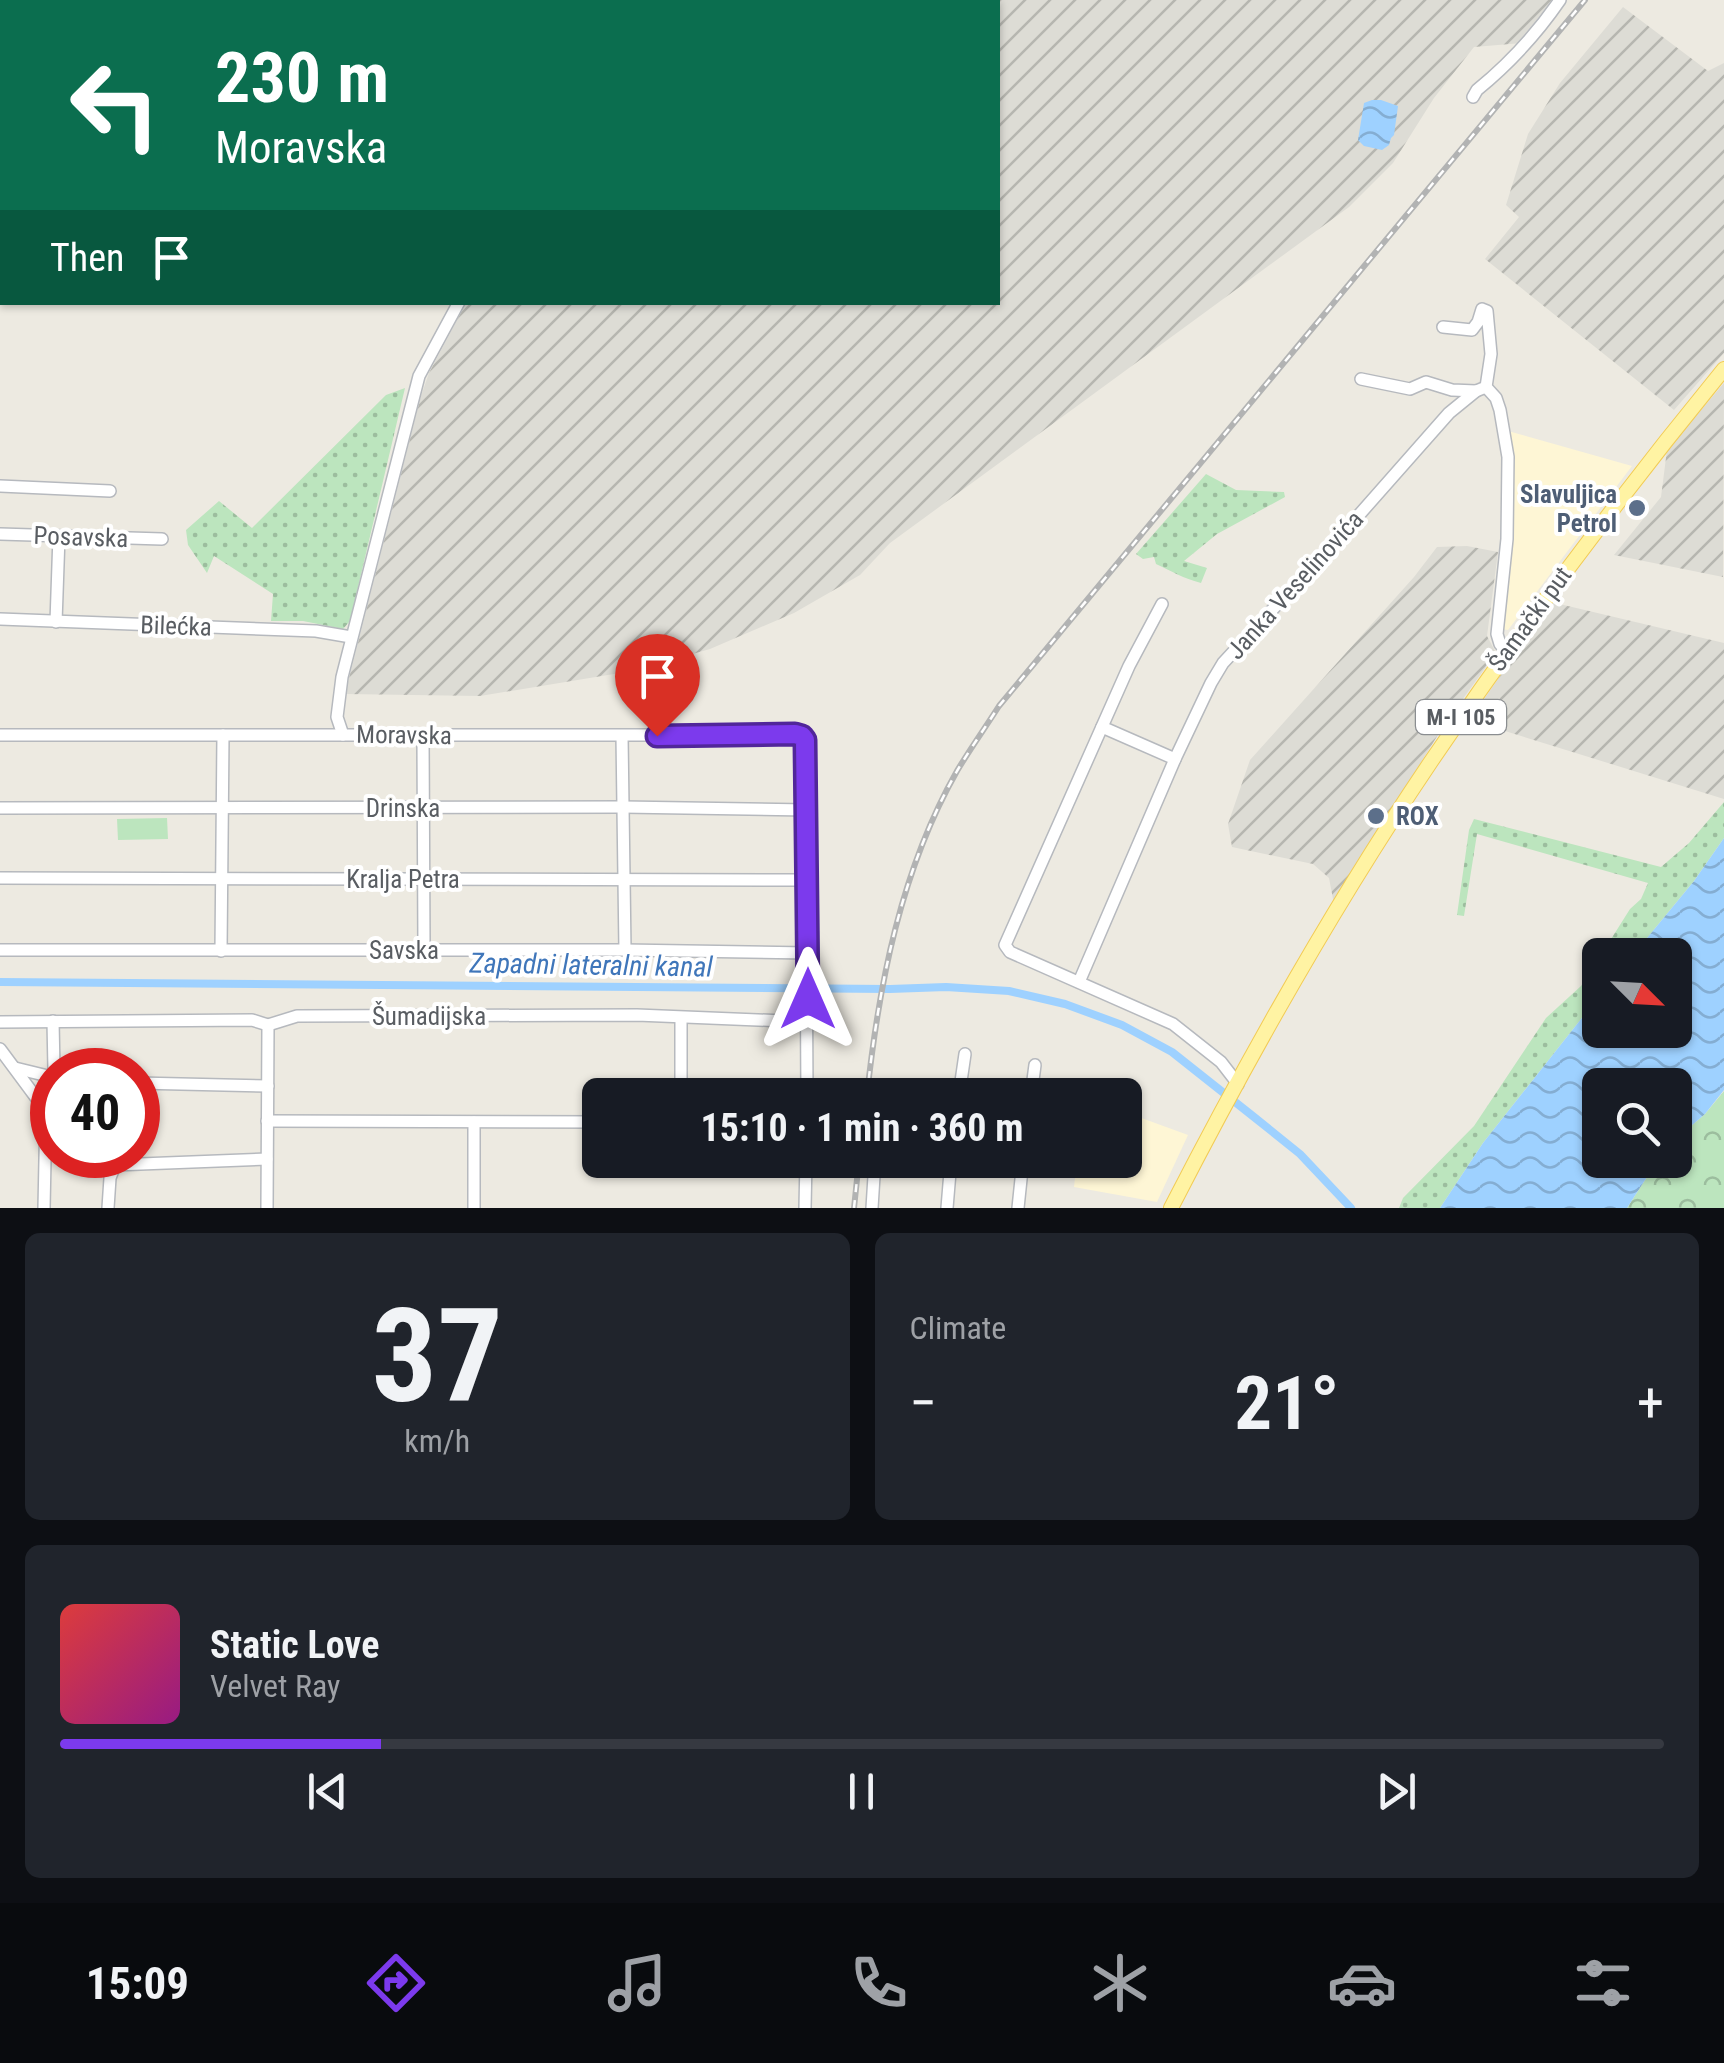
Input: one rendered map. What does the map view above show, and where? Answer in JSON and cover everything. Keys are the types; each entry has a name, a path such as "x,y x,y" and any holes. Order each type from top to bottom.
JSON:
{"main road":[{"name":"Šamački put","path":"1236,1087 1380,840 1506,651 1724,368"},
{"name":"M-I 105","path":"1171,1208 1236,1087"}],"street":[{"path":"1472,97 1520,53 1560,0"},
{"path":"343,735 337,707 419,376 457,305"},
{"path":"1442,327 1472,330 1482,308 1488,311 1492,354 1481,389"},
{"path":"1361,379 1410,390 1426,382 1452,390 1481,389 1496,398 1508,457 1507,540 1497,634 1506,651"},
{"name":"Janka Veselinovića","path":"1078,982 1175,759 1223,663 1449,413 1481,389"},
{"path":"0,486 110,490"},
{"name":"Posavska","path":"0,534 162,539"},
{"path":"56,622 59,536"},
{"path":"1162,604 1129,666 1005,945 1010,952 1173,1024 1221,1062 1236,1087"},
{"name":"Bilećka","path":"0,619 316,631 352,637"},
{"path":"1102,728 1175,759"},
{"name":"Moravska","path":"0,735 795,734 805,740 807,810"},
{"path":"221,951 223,735"},
{"path":"423,736 424,950"},
{"path":"622,736 625,950"},
{"name":"Drinska","path":"0,808 807,810"},
{"path":"807,810 807,1078"},
{"name":"Kralja Petra","path":"0,878 807,880"},
{"name":"Savska","path":"0,950 808,953"},
{"name":"Šumadijska","path":"0,1022 252,1020 268,1025 297,1016 637,1015 808,1022"},
{"path":"681,1018 681,1078"},
{"path":"53,1021 53,1048"},
{"path":"267,1208 268,1025"},
{"path":"0,1048 30,1089"},
{"path":"961,1078 965,1054"},
{"path":"1033,1078 1035,1065"},
{"path":"15,1068 30,1070"},
{"path":"160,1084 268,1086"},
{"path":"268,1120 582,1122"},
{"path":"474,1122 474,1208"},
{"path":"108,1208 115,1165 267,1160"},
{"path":"44,1208 45,1178"},
{"path":"805,1208 806,1178"},
{"path":"872,1208 874,1178"},
{"path":"947,1208 950,1178"},
{"path":"1018,1208 1021,1178"}],"shaded area":[{"path":"1000,0 1554,0 1522,43 1474,47 1434,98 1393,163 1349,207 890,543 860,575 794,613 710,649 632,671 480,696 345,694 429,373 465,305 1000,305"},
{"path":"1623,7 1708,71 1724,63 1724,353 1674,410 1485,259 1519,217 1506,205 1528,134 1560,83"},
{"path":"1724,383 1723,577 1614,555 1661,497 1667,450"},
{"path":"1508,431 1632,466 1508,630 1501,629 1513,545"},
{"path":"1467,546 1498,552 1487,636 1496,653 1444,725 1334,904 1329,878 1313,864 1232,847 1228,824 1250,760 1437,547"},
{"path":"1551,602 1724,643 1724,799 1492,727 1480,705"},
{"path":"1142,1118 1188,1135 1157,1202 1074,1187 1075,1178 1142,1178"}],"green space":[{"path":"405,388 350,621 343,629 303,621 271,621 273,594 214,556 207,573 188,545 186,530 219,501 252,528 386,395"},
{"path":"1206,474 1236,490 1284,492 1285,497 1217,534 1184,561 1207,568 1201,583 1156,564 1154,557 1143,559 1136,554"},
{"path":"1724,802 1724,838 1647,938 1612,938 1648,883 1477,834 1464,916 1457,915 1469,830 1474,819 1661,867 1689,843"},
{"path":"167,818 168,839 118,840 117,819"},
{"path":"1581,986 1582,1018 1483,1143 1440,1208 1399,1208 1403,1198 1474,1126 1546,1018"},
{"path":"1724,1091 1724,1208 1627,1208 1646,1178 1692,1178 1692,1125"}],"water":[{"path":"1372,100 1398,106 1394,135 1382,150 1364,146 1358,140 1364,103"},
{"path":"1724,838 1724,1090 1692,1125 1692,1068 1582,1068 1582,1178 1646,1178 1627,1208 1440,1208 1483,1143 1582,1018 1582,1048 1692,1048 1692,938 1647,938"}],"waterway":[{"name":"Zapadni lateralni kanal","path":"0,982 946,987 1009,991 1065,1004 1122,1025 1172,1052 1300,1154 1351,1208"}],"railway":[{"path":"869,1078 886,969 907,887 957,771 999,706 1585,0"},
{"path":"854,1208 857,1178"}],"place":[{"name":"Slavuljica Petrol","path":"1637,508"},
{"name":"ROX","path":"1376,816"}],"route":[{"path":"657,736 795,734 805,740 808,999"}]}
